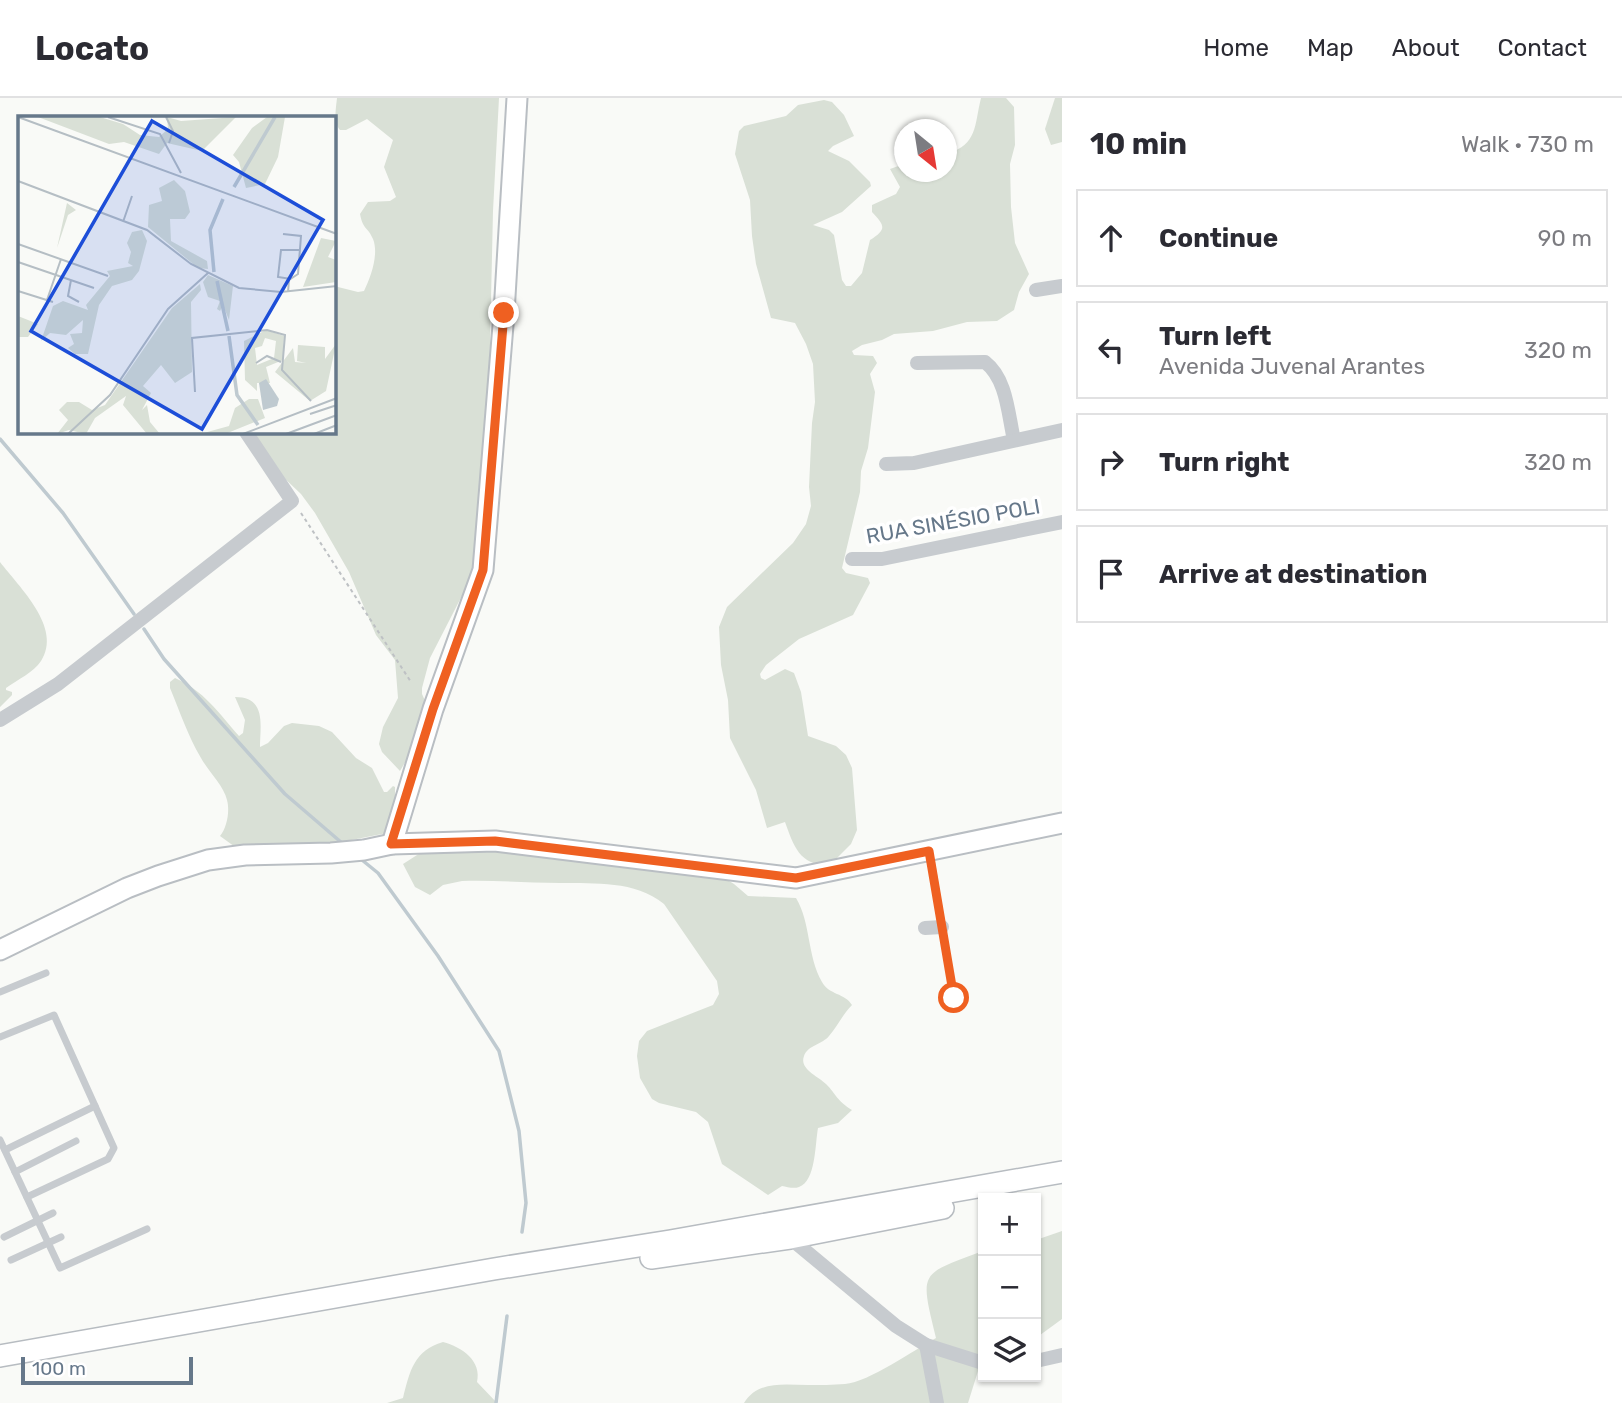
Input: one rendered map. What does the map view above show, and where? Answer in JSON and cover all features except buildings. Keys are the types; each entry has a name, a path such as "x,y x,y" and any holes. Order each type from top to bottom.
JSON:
{"main road":[{"path":"0,1356 1062,1172"},
{"path":"1020,1193 1062,1185"},
{"path":"0,1368 520,1278 790,1238 978,1201"}],"street":[{"path":"391,844 433,709 483,570 504,313 517,98"},
{"path":"1036,290 1062,286"},
{"path":"917,363 985,362 996,372 1000,382 1014,440"},
{"path":"886,464 914,463 1062,430"},
{"path":"0,720 58,684 292,500 247,434"},
{"name":"RUA SINÉSIO POLI","path":"852,559 882,559 1062,522"},
{"path":"0,950 127,888 208,860 245,855 364,850 391,844 495,841 796,878 1062,823"},
{"path":"925,928 942,927"},
{"path":"790,1238 896,1326 926,1345 978,1361"},
{"path":"926,1345 937,1403"},
{"path":"1041,1360 1062,1355"}],"lane":[{"path":"929,851 954,998"},
{"path":"0,992 46,973"},
{"path":"0,1037 54,1015 114,1149 108,1159 26,1197"},
{"path":"95,1106 1,1144 59,1267 62,1268 147,1229"},
{"path":"15,1172 76,1141"},
{"path":"4,1237 53,1213"},
{"path":"11,1260 61,1237"}],"path":[{"path":"292,500 411,682"}],"shaded area":[{"path":"337,98 499,98 493,211 488,434 480,541 469,582 430,658 422,688 426,703 410,754 400,771 382,752 379,744 383,727 398,698 395,660 376,635 349,572 315,513 301,494 262,457 246,434 336,434 336,286 364,291 372,272 375,245 360,214 368,202 390,201 396,197 384,167 393,140 367,119 346,130 340,130 336,110"},
{"path":"981,98 1006,98 1014,107 1015,145 1010,164 1011,207 1015,243 1029,274 1019,292 1014,310 997,321 967,322 933,331 894,334 852,351 854,355 873,356 877,363 870,374 875,392 868,448 842,568 846,573 868,578 870,583 853,615 799,639 766,665 760,674 765,680 785,669 794,673 801,692 808,736 836,746 846,755 852,768 857,830 851,844 830,865 820,864 805,858 795,847 785,822 767,828 756,790 730,738 728,700 721,665 719,627 727,607 793,543 806,524 811,506 809,487 815,402 813,364 795,323 771,318 756,264 750,200 735,154 739,131 744,126 786,116 798,105 824,100 832,102 844,115 854,136 828,151 849,161 871,186 842,212 813,225 829,230 834,235 842,280 846,286 851,286 862,273 870,240 882,230 882,224 872,212 872,205 896,194 900,187 897,182 957,182 957,150 970,139"},
{"path":"1055,98 1062,98 1062,142 1051,145 1045,129"},
{"path":"0,562 36,608 47,635 41,661 6,688 12,695 0,707"},
{"path":"175,678 202,696 239,736 243,733 245,720 235,697 252,702 260,714 260,747 268,743 284,726 292,723 319,726 332,732 356,758 372,768 384,792 395,787 395,803 387,833 326,845 242,852 220,836 227,819 227,800 184,724 170,688 170,682"},
{"path":"442,843 713,871 748,896 796,898 822,982 852,1005 829,1036 809,1049 804,1056 804,1065 852,1110 838,1123 818,1128 812,1170 805,1183 795,1188 782,1186 768,1195 722,1164 708,1122 696,1112 652,1099 640,1078 637,1056 639,1041 647,1031 713,1005 719,994 717,981 664,904 640,891 601,884 462,881 443,885 430,895 415,887 403,864 428,848"},
{"path":"1062,1231 1062,1319 1041,1334 1041,1256 1041,1238"},
{"path":"978,1253 978,1371 968,1403 744,1403 757,1390 773,1385 836,1385 855,1382 879,1372 936,1338 927,1300 927,1287 929,1278 935,1271"},
{"path":"443,1342 457,1347 469,1356 478,1374 477,1382 497,1403 387,1403 403,1398 411,1370 419,1356"}],"waterway":[{"path":"0,439 63,513 134,614"},
{"path":"144,629 164,659 285,794 342,843"},
{"path":"362,860 378,873 438,956 499,1051 519,1131 526,1203 522,1232"},
{"path":"496,1403 507,1316"}],"route":[{"path":"504,313 483,570 433,709 391,844 495,841 787,878 929,851 954,998"}]}
